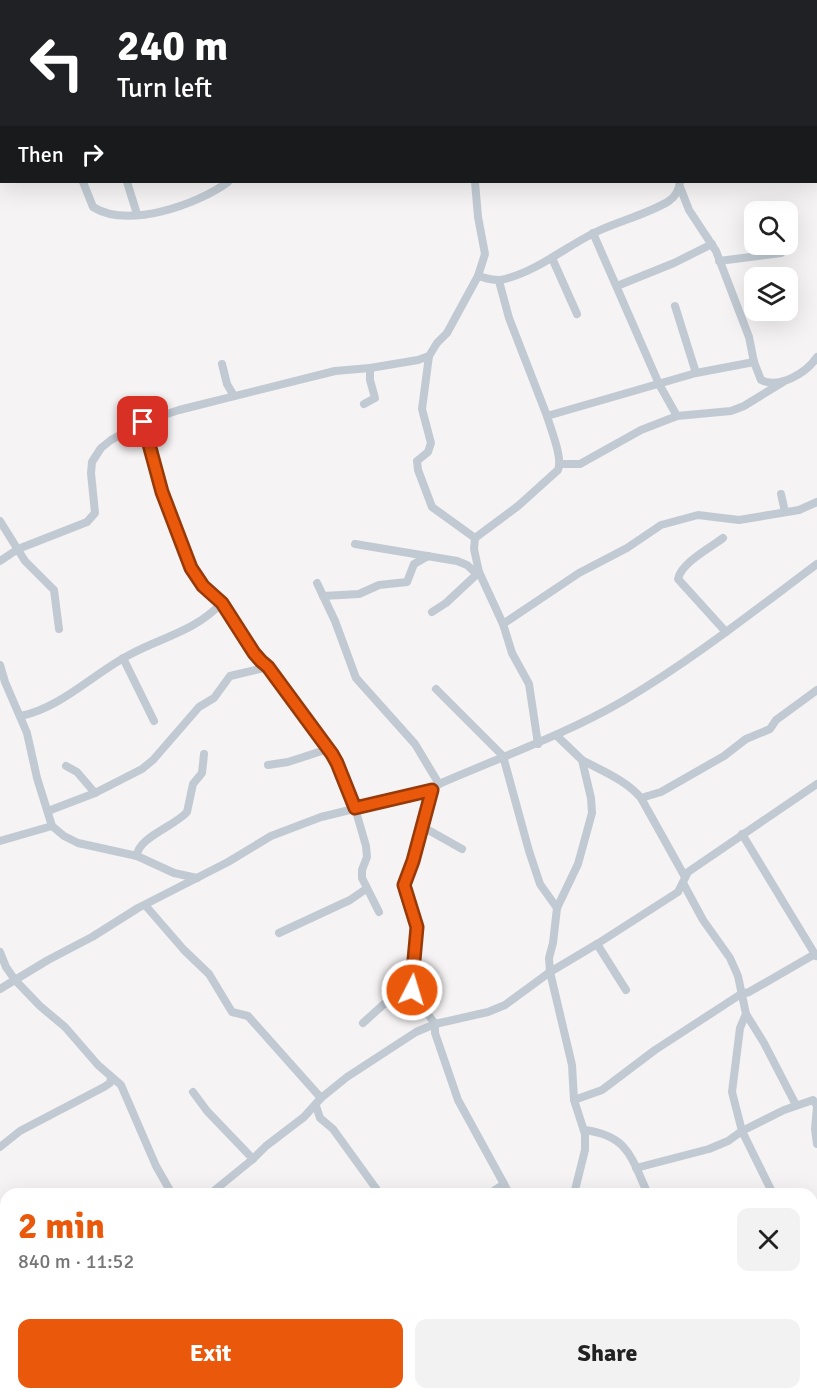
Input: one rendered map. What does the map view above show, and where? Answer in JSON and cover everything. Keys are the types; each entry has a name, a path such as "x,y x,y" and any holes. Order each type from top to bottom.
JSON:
{"street":[{"path":"83,183 90,202 95,208 115,214 162,212 226,183"},
{"path":"127,183 137,214"},
{"path":"475,183 478,217 485,254 478,276 447,333 429,356 422,409 431,443 428,452 417,461 418,470 432,507 475,538 474,549 478,573 503,624 512,652 532,693 538,744"},
{"path":"478,276 499,281 519,275 593,233 664,204 674,197 680,184"},
{"path":"680,184 689,210 712,244 749,337 754,362 762,381 787,379"},
{"path":"593,233 659,384 677,416"},
{"path":"617,286 712,244"},
{"path":"719,261 766,255"},
{"path":"552,258 577,314"},
{"path":"475,538 556,473 560,464 548,416 509,318 499,281"},
{"path":"675,306 696,373"},
{"path":"0,561 18,549 87,522 93,517 95,510 91,473 94,458 111,440 143,422 335,371 370,368 429,356"},
{"path":"560,464 580,464 641,430 677,416 731,411 764,396 817,360"},
{"path":"548,416 696,373 754,362"},
{"path":"222,364 227,384 234,396"},
{"path":"364,404 375,398 370,380 370,368"},
{"path":"143,422 162,492 187,560 203,586 222,603 254,653 268,667 337,763 355,808 366,846 367,860 362,870 366,889 379,912"},
{"path":"781,494 785,512"},
{"path":"503,624 579,573 627,548 661,525 698,515 740,520 801,510 817,502"},
{"path":"0,520 32,568 54,590 59,629"},
{"path":"723,538 685,567 678,579 726,632"},
{"path":"355,544 458,561 478,573"},
{"path":"323,596 359,594 379,585 407,582 414,564 430,556"},
{"path":"0,989 145,905 271,836 321,817 436,787 503,756 557,736 621,702 674,670 817,564"},
{"path":"432,612 446,603 478,573"},
{"path":"317,583 335,621 356,678 411,738 421,752 436,787 404,885 417,927 411,973 412,990 435,1024 435,1033 458,1100 506,1188"},
{"path":"21,716 33,713 52,703 123,658 196,625 222,603"},
{"path":"123,658 154,721"},
{"path":"0,665 6,685 21,716 52,825 64,836 78,843 137,856 174,873 198,878"},
{"path":"48,811 95,793 138,772 151,763 199,707 214,698 230,676 268,667"},
{"path":"436,689 503,756 540,884 557,908"},
{"path":"641,798 661,792 724,756 746,739 770,729 776,720 817,690"},
{"path":"557,736 582,759 624,782 641,798 703,920 735,968 746,1014 764,1043 796,1105"},
{"path":"268,765 288,762 328,749"},
{"path":"137,856 140,845 187,812 193,784 202,773 204,754"},
{"path":"576,1188 585,1150 585,1130 574,1100 572,1065 550,972 549,958 557,908 578,864 592,813 582,759"},
{"path":"66,766 77,772 95,793"},
{"path":"217,1188 316,1106 321,1098 347,1077 405,1039 435,1024 488,1012 505,1005 550,972 678,892 688,872 817,784"},
{"path":"0,841 52,825"},
{"path":"423,827 462,849"},
{"path":"574,1100 602,1090 655,1050 741,994 749,992 816,956 742,834"},
{"path":"279,933 350,900 366,889"},
{"path":"145,905 184,950 209,974 232,1012 248,1016 321,1098"},
{"path":"597,944 626,990"},
{"path":"0,952 15,980 40,1006 65,1027 111,1078 121,1085 156,1166 169,1188"},
{"path":"363,1023 384,1004 412,990"},
{"path":"746,1014 740,1028 732,1084 733,1100 742,1131 769,1188"},
{"path":"0,1147 20,1131 99,1090 110,1083 111,1078"},
{"path":"193,1092 207,1111 253,1159"},
{"path":"636,1168 709,1149 796,1105 813,1100 816,1104 817,1144"},
{"path":"316,1106 320,1118 333,1129 376,1188"},
{"path":"585,1130 606,1134 618,1140 636,1168 645,1188"},
{"path":"498,1188 504,1184"}],"route":[{"path":"143,422 162,492 191,568 203,586 218,602 222,603 254,653 297,704 332,754 355,808 432,790 413,861 404,885 417,927 410,982 412,990"}]}
